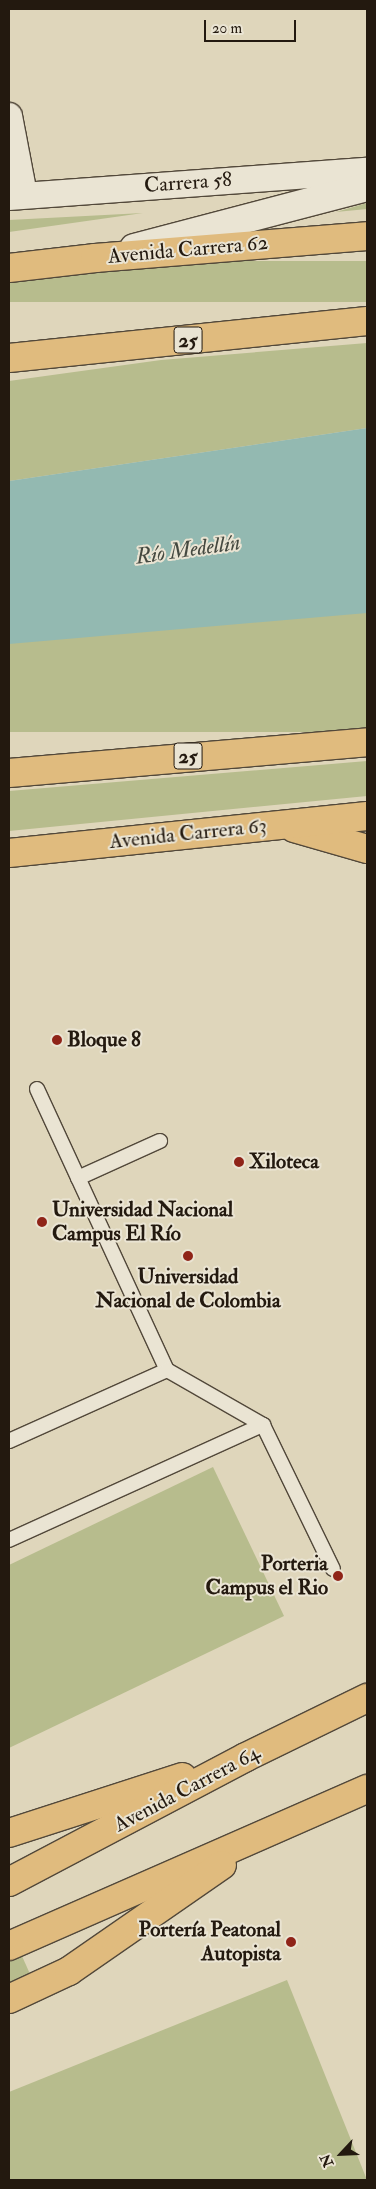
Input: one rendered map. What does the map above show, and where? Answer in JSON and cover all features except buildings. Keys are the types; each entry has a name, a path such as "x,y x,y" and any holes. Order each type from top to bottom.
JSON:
{"main road":[{"name":"Avenida Carrera 62","path":"9,268 95,258 367,236"},
{"name":"25","path":"9,358 367,321"},
{"name":"25","path":"9,773 367,742"},
{"name":"Avenida Carrera 63","path":"9,853 367,816"},
{"path":"278,824 367,849"},
{"name":"Avenida Carrera 64","path":"13,1881 246,1757 367,1698"},
{"path":"9,1833 246,1757"},
{"path":"9,1946 367,1789"},
{"path":"9,1999 69,1971 273,1830"}],"street":[{"path":"9,116 16,196"},
{"name":"Carrera 58","path":"16,196 367,171"},
{"name":"Carrera 58","path":"95,258 367,187"}],"lane":[{"path":"37,1089 167,1370 262,1425 333,1569"},
{"path":"78,1178 160,1141"},
{"path":"9,1440 167,1370"},
{"path":"9,1540 262,1425"}],"green space":[{"path":"367,203 367,209 336,212"},
{"path":"143,213 9,232 9,220"},
{"path":"9,261 367,261 367,302 9,302"},
{"path":"367,343 367,428 9,481 9,381 161,360"},
{"path":"9,613 367,613 367,732 9,732"},
{"path":"367,761 367,796 9,831 9,791"},
{"path":"213,1467 284,1616 9,1748 9,1565"},
{"path":"9,1927 30,1974 9,1984"},
{"path":"287,1980 367,2180 9,2180 9,2092"}],"water":[{"name":"Río Medellín","path":"367,428 367,613 9,644 9,481"}],"place":[{"name":"Bloque 8","path":"57,1040"},
{"name":"Xiloteca","path":"239,1162"},
{"name":"Universidad Nacional Campus El Río","path":"42,1222"},
{"name":"Universidad Nacional de Colombia","path":"188,1256"},
{"name":"Porteria Campus el Rio","path":"338,1576"},
{"name":"Portería Peatonal Autopista","path":"291,1942"}]}
